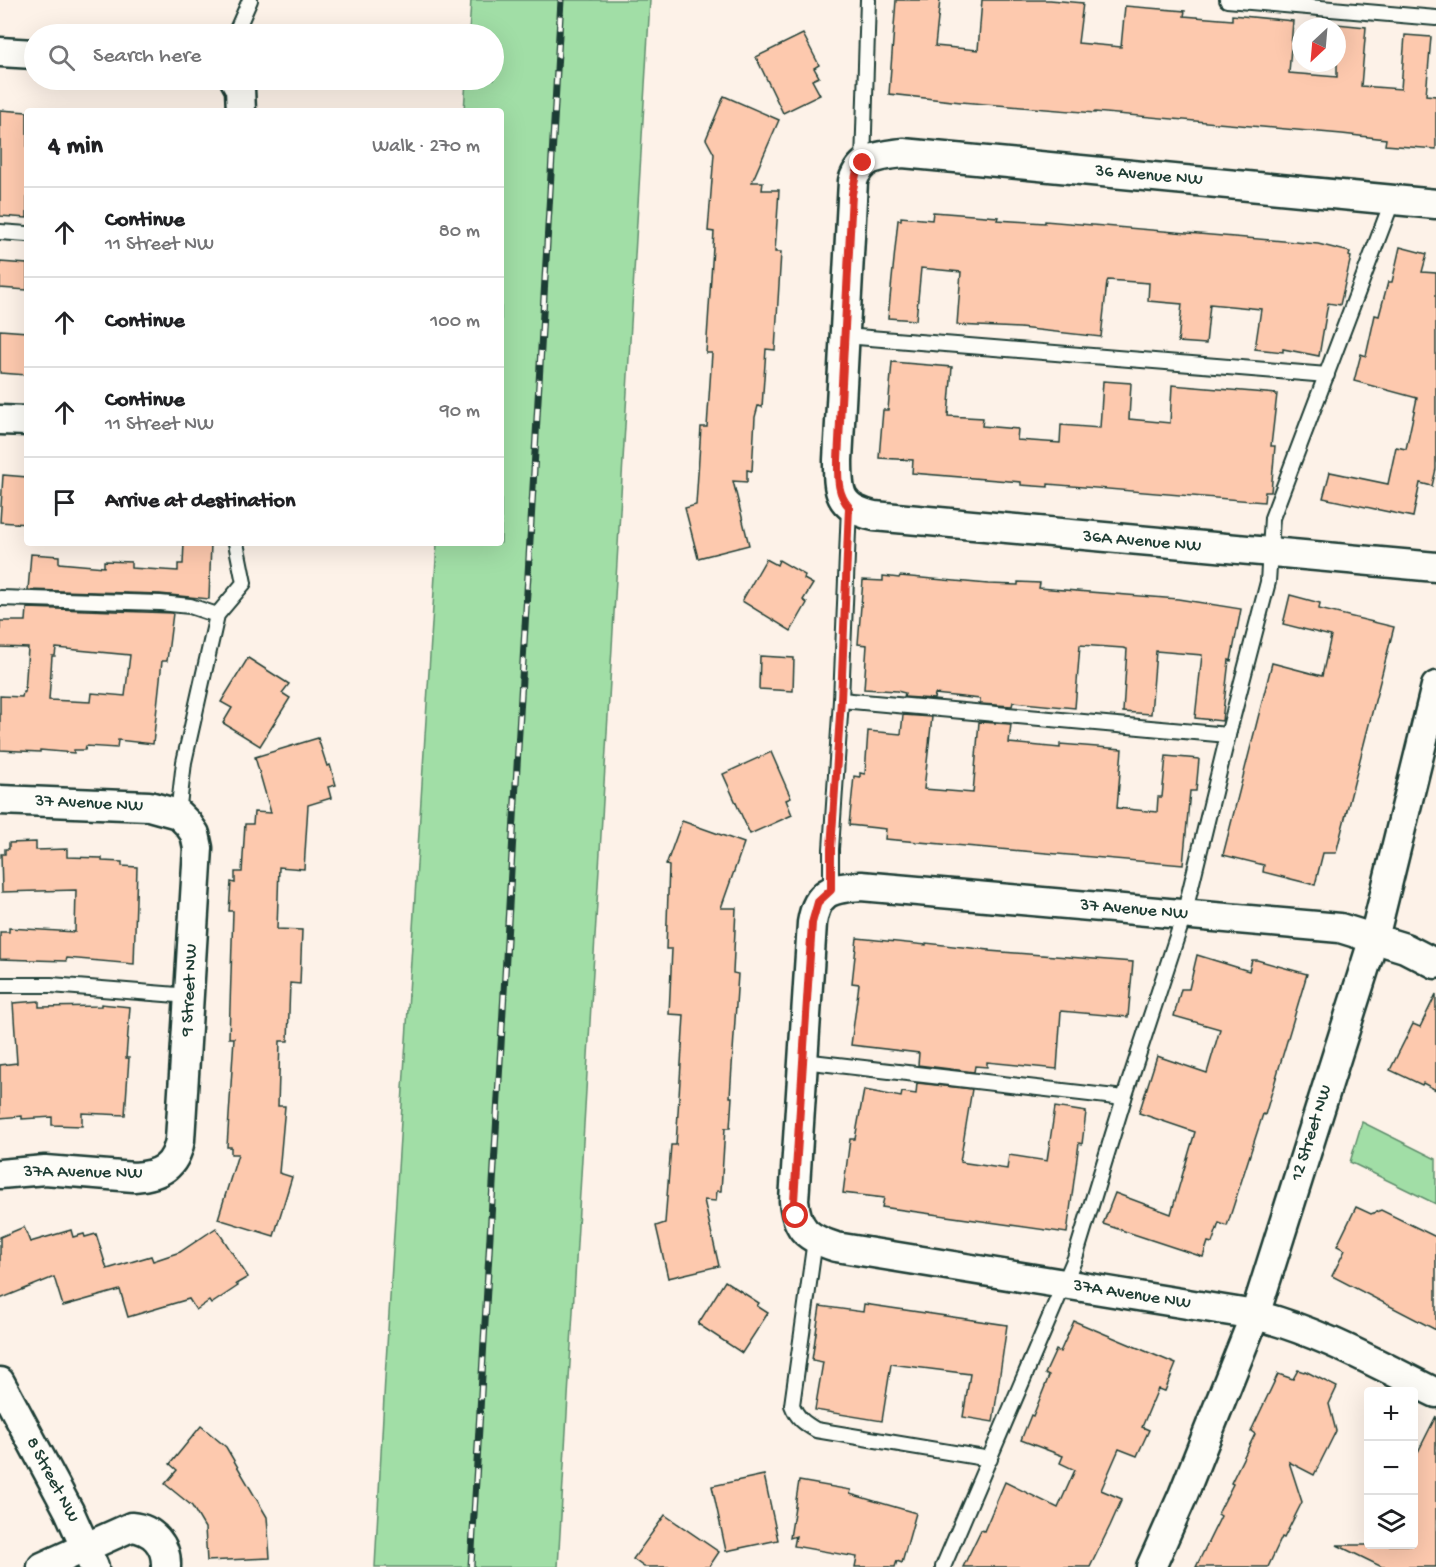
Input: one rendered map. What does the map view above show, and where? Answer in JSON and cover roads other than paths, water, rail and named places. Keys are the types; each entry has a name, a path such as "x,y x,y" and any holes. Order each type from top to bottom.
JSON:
{"street":[{"path":"0,52 24,53"},
{"path":"240,90 241,108"},
{"name":"36 Avenue NW","path":"863,163 870,159 903,153 1436,204"},
{"path":"849,507 842,499 838,481 853,181 857,170 863,163"},
{"path":"0,420 24,421"},
{"name":"36A Avenue NW","path":"849,507 874,516 1270,554 1436,567"},
{"name":"12 Street NW","path":"1151,1567 1183,1495 1255,1315 1374,938 1436,687"},
{"name":"37 Avenue NW","path":"0,800 142,806 178,814"},
{"name":"9 Street NW","path":"166,1169 174,1160 180,1140 198,848 191,829 178,814"},
{"name":"37 Avenue NW","path":"829,891 861,886 1340,928 1405,948 1436,964"},
{"path":"815,1240 801,1227 796,1216 794,1201 812,923 818,902 829,891"},
{"name":"37A Avenue NW","path":"0,1174 45,1170 134,1177 146,1176 166,1169"},
{"name":"37A Avenue NW","path":"815,1240 836,1247 1255,1315 1292,1325 1313,1334 1436,1393"},
{"name":"8 Street NW","path":"0,1382 69,1511 90,1557"},
{"path":"42,1567 90,1557 131,1527 141,1528 160,1541 167,1555 166,1567"}],"lane":[{"path":"239,24 250,0"},
{"path":"863,163 868,0"},
{"path":"1227,0 1436,18"},
{"path":"943,1567 1075,1258 1184,915 1268,582 1272,518 1393,199"},
{"path":"0,232 24,234"},
{"path":"845,336 1328,375"},
{"path":"829,891 841,700 849,507"},
{"path":"178,814 184,762 217,615 244,584 237,546"},
{"path":"0,598 160,603 190,606 217,615"},
{"path":"841,700 1228,735"},
{"path":"0,985 51,985 190,996"},
{"path":"803,1061 1124,1098"},
{"path":"815,1240 792,1405 795,1414 803,1423 816,1430 990,1459"}],"railway":[{"path":"471,1567 561,0"}]}
